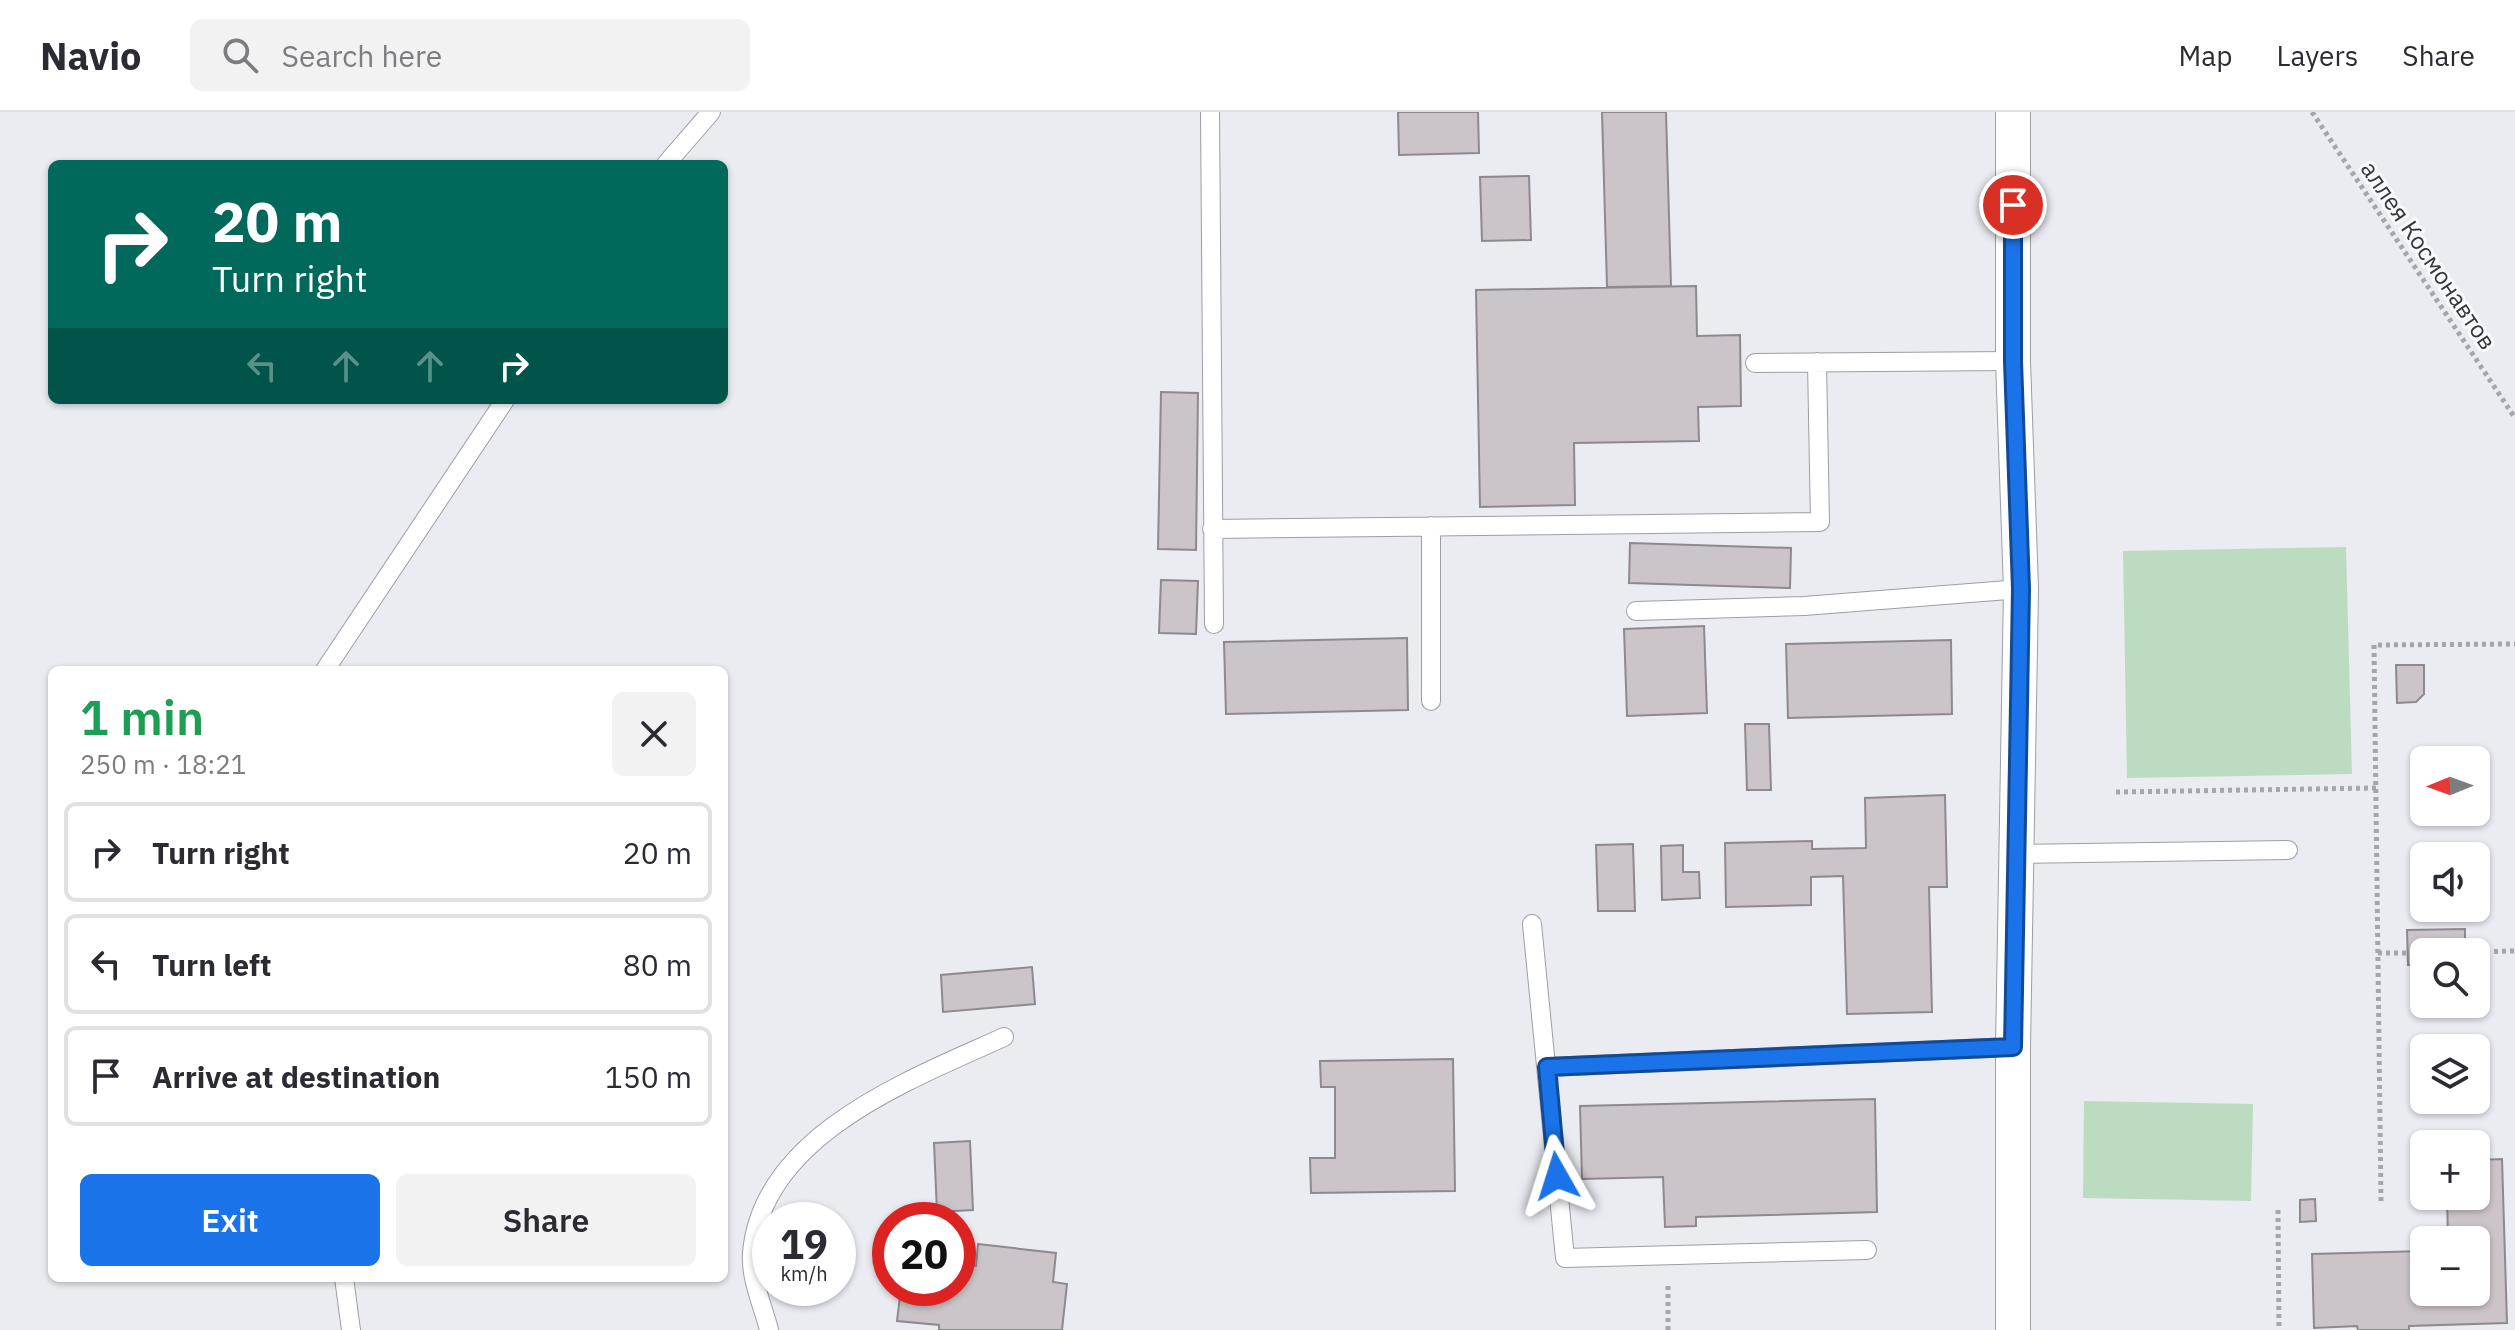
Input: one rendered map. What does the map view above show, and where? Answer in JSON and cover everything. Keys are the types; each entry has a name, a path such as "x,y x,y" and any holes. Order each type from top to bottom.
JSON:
{"street":[{"path":"2013,112 2013,361 2021,589 2013,1047 2013,1330"}],"lane":[{"path":"669,160 711,112"},
{"path":"1210,112 1214,624"},
{"path":"1755,363 2013,361"},
{"path":"1212,529 1820,522 1817,362"},
{"path":"328,666 502,404"},
{"path":"1431,526 1431,701"},
{"path":"1636,611 1804,606 2021,589"},
{"path":"2016,854 2288,850"},
{"path":"1532,924 1565,1258 1867,1250"},
{"path":"769,1330 752,1253 765,1205 793,1162 837,1124 886,1091 1004,1037"},
{"path":"1547,1067 2013,1047"},
{"path":"345,1282 351,1330"}],"path":[{"name":"аллея Космонавтов","path":"2312,112 2515,418"},
{"path":"2381,1201 2374,645 2515,644"},
{"path":"2116,792 2376,788"},
{"path":"2490,952 2515,951"},
{"path":"2378,953 2410,953"},
{"path":"2278,1210 2279,1330"},
{"path":"1668,1256 1668,1330"}],"green space":[{"path":"2346,547 2352,774 2127,778 2123,551"},
{"path":"2084,1101 2253,1104 2251,1201 2083,1198"}],"building":[{"path":"1398,112 1478,112 1479,153 1399,155"},
{"path":"1602,112 1666,112 1671,286 1607,287"},
{"path":"1529,176 1531,240 1482,241 1480,177"},
{"path":"1696,286 1697,336 1740,335 1741,406 1698,407 1699,441 1574,443 1575,505 1480,507 1476,290"},
{"path":"1161,392 1198,393 1196,550 1158,549"},
{"path":"1630,543 1791,548 1790,588 1629,583"},
{"path":"1161,580 1198,581 1196,634 1159,633"},
{"path":"1704,626 1707,713 1627,716 1624,629"},
{"path":"1407,638 1408,710 1226,714 1224,642"},
{"path":"1951,640 1952,714 1788,718 1786,644"},
{"path":"2396,665 2424,665 2424,694 2416,702 2397,703"},
{"path":"1745,724 1769,724 1771,790 1747,790"},
{"path":"1945,795 1947,887 1929,887 1932,1012 1847,1014 1843,876 1811,877 1811,905 1726,907 1725,843 1812,841 1812,849 1866,848 1865,798"},
{"path":"1633,844 1635,911 1598,911 1596,845"},
{"path":"1683,845 1683,872 1699,872 1700,898 1662,900 1661,846"},
{"path":"2465,929 2465,938 2410,938 2408,965 2407,930"},
{"path":"1032,967 1035,1004 943,1012 941,975"},
{"path":"1453,1059 1455,1191 1311,1193 1310,1158 1335,1158 1335,1087 1321,1087 1320,1061"},
{"path":"1875,1099 1877,1212 1696,1217 1696,1226 1665,1227 1663,1177 1582,1179 1580,1106"},
{"path":"970,1141 973,1202 937,1202 934,1143"},
{"path":"2490,1159 2502,1159 2507,1323 2409,1326 2409,1330 2358,1330 2357,1326 2314,1328 2312,1254 2410,1251 2410,1306 2490,1306 2490,1226 2448,1226 2447,1210 2490,1210"},
{"path":"2315,1199 2316,1221 2300,1222 2300,1200"},
{"path":"978,1244 1056,1253 1053,1282 1067,1284 1062,1330 939,1330 939,1325 897,1321 899,1306 976,1306"}],"route":[{"path":"1557,1176 1547,1067 2013,1047 2021,589 2013,361 2013,205"}]}
